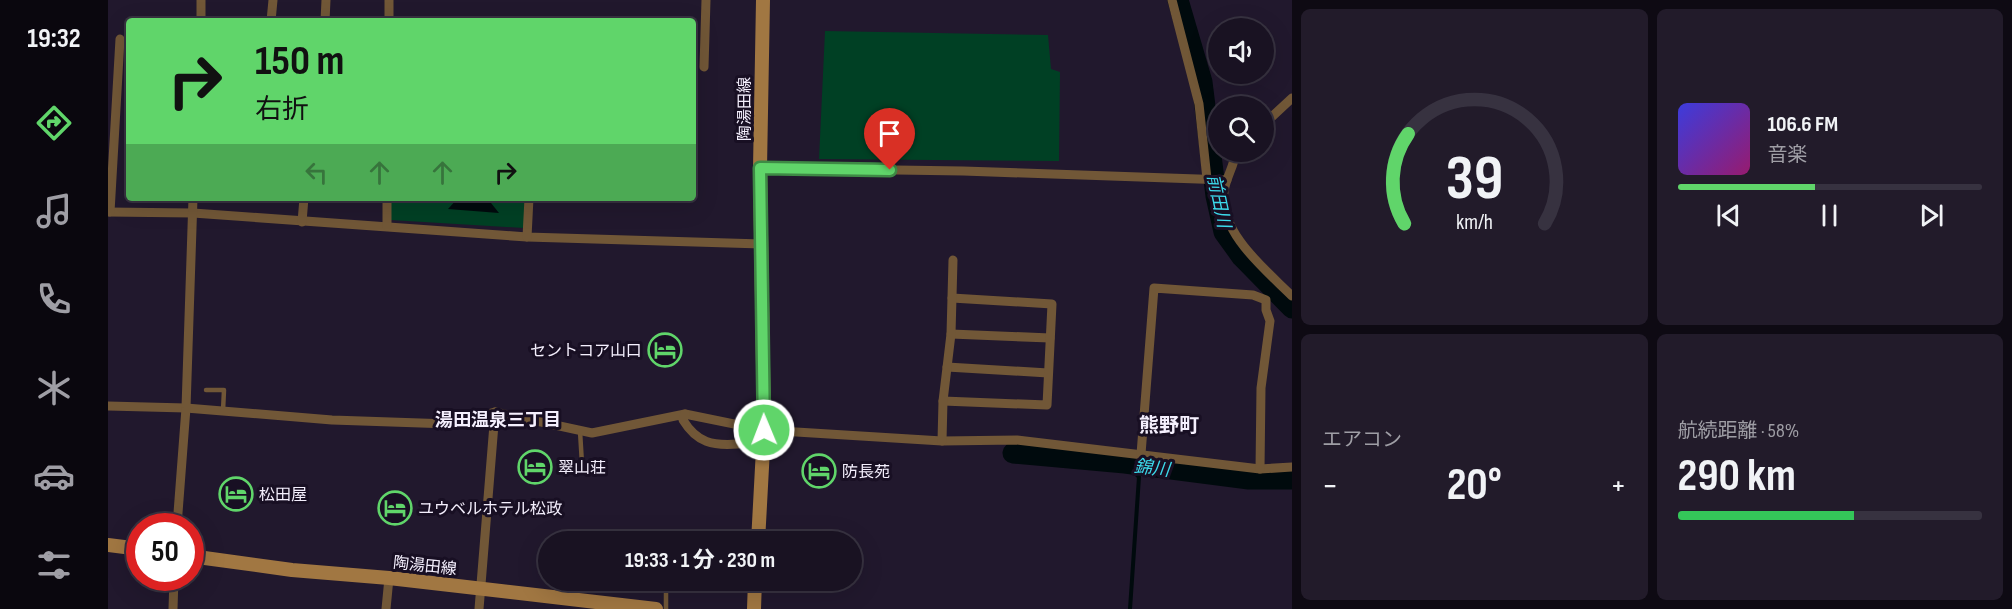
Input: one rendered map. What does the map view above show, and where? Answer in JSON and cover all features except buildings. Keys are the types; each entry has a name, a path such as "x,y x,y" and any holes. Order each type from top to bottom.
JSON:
{"main road":[{"name":"陶湯田線","path":"759,531 764,430 760,168 763,0"},
{"path":"108,545 126,547"},
{"name":"陶湯田線","path":"204,558 292,570 481,588 562,603 656,609"},
{"path":"754,609 755,591"}],"street":[{"path":"201,0 201,18"},
{"path":"271,18 273,0"},
{"path":"325,18 326,0"},
{"path":"389,0 389,18"},
{"path":"704,67 706,0"},
{"path":"1172,0 1199,104 1207,179"},
{"path":"120,39 109,212 193,213 527,237 762,244"},
{"path":"1274,115 1292,98"},
{"path":"1235,162 1224,192 1228,217 1236,238 1292,296"},
{"path":"760,168 963,171 1227,180"},
{"path":"178,513 186,408 193,201"},
{"path":"302,222 304,201"},
{"path":"387,201 387,226"},
{"path":"527,237 529,201"},
{"path":"942,441 943,401 951,334 953,260"},
{"path":"1141,454 1154,288 1253,295 1266,300 1266,310 1270,321 1261,388 1260,469"},
{"path":"943,401 1047,405 1052,304 952,298"},
{"path":"951,334 1050,338"},
{"path":"947,367 1048,373"},
{"path":"108,406 186,408 332,420 450,424 495,412 592,433 685,414 764,430 942,441 1017,440 1260,469 1292,467"},
{"path":"479,609 495,412"},
{"path":"685,414 683,420 689,430 704,441 718,445 738,444"},
{"path":"386,609 389,578"},
{"path":"173,609 174,591"}],"lane":[{"path":"206,390 224,390 223,411"},
{"path":"580,431 582,464"},
{"path":"666,591 666,609"}],"green space":[{"path":"825,31 1048,35 1051,69 1060,72 1059,161 819,159"},
{"path":"390,201 524,201 524,228 391,220"}],"shaded area":[{"path":"455,201 489,201 499,213 448,209"}],"waterway":[{"name":"前田川","path":"1178,0 1202,82 1216,196 1224,232 1242,257 1292,308"},
{"name":"錦川","path":"1013,453 1125,463 1249,479 1292,479"},
{"path":"1125,463 1139,477 1130,609"}],"place":[{"name":"セントコア山口","path":"665,350"},
{"name":"翠山荘","path":"535,467"},
{"name":"防長苑","path":"819,471"},
{"name":"松田屋","path":"236,494"},
{"name":"ユウベルホテル松政","path":"395,508"}],"district":[{"name":"湯田温泉三丁目","path":"498,420"},
{"name":"熊野町","path":"1169,425"}],"route":[{"path":"764,430 760,168 890,170"}]}
